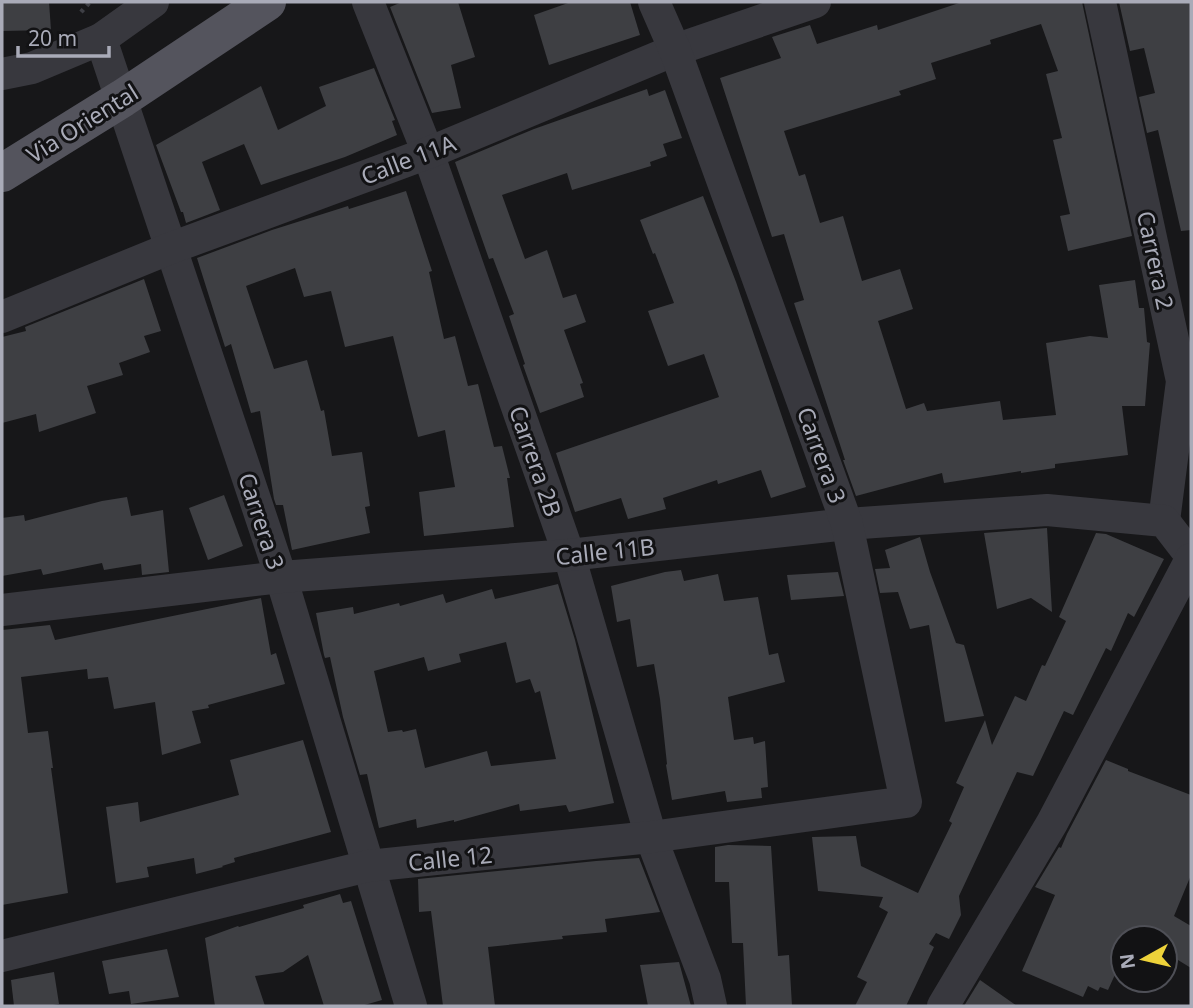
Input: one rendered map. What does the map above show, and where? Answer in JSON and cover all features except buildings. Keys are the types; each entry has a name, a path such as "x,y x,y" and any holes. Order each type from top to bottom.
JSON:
{"main road":[{"name":"Via Oriental","path":"2,173 267,2"}],"street":[{"path":"2,74 32,68 102,38 153,2"},
{"name":"Carrera 2B","path":"368,2 428,153 569,555 651,838 705,979 711,1006"},
{"name":"Carrera 3","path":"654,2 675,50 847,523 906,802"},
{"name":"Calle 11A","path":"2,317 172,248 428,153 675,50 815,2"},
{"name":"Carrera 2","path":"1100,2 1182,381 1164,521"},
{"name":"Carrera 3","path":"102,38 281,577 411,1006"},
{"name":"Calle 11B","path":"2,610 281,577 569,555 847,523 1047,510 1164,521"},
{"path":"943,1006 1052,823 1191,558 1164,521"},
{"name":"Calle 12","path":"2,956 368,866 651,838 906,802"}]}
